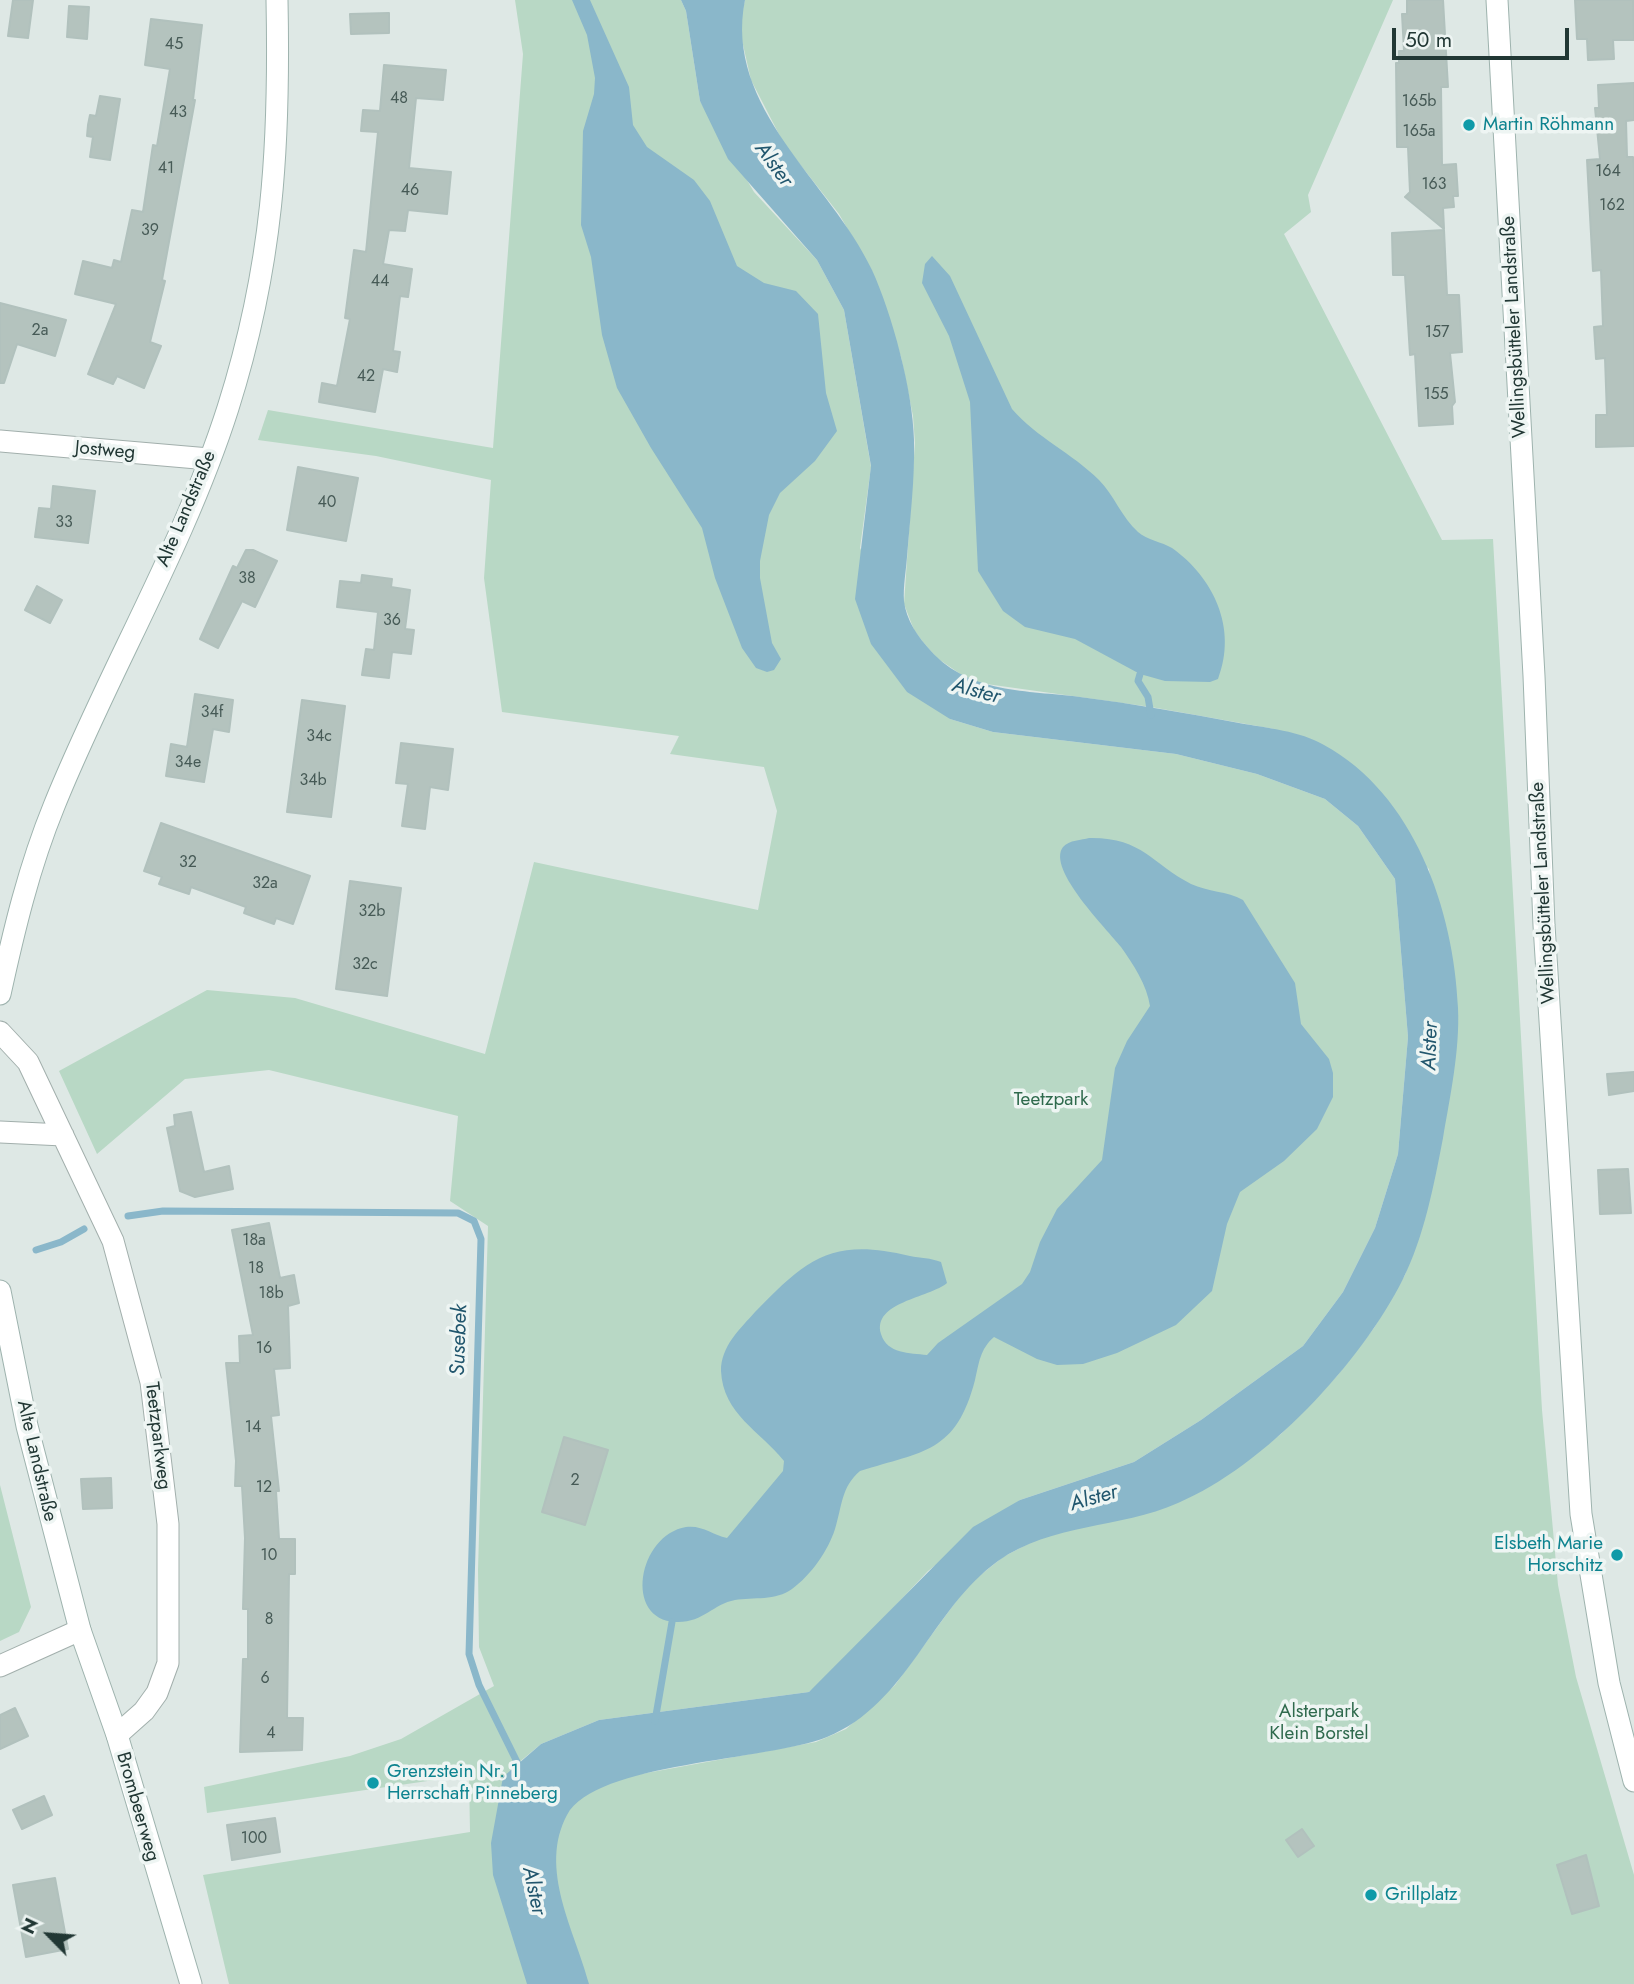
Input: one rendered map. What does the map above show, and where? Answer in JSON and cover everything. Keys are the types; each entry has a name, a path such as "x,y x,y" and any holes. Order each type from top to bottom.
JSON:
{"main road":[{"name":"Alte Landstraße","path":"0,994 15,923 54,805 177,538 209,459 251,326 269,238 278,105 277,0"},
{"name":"Wellingsbütteler Landstraße","path":"1497,0 1534,676 1544,925 1581,1514 1609,1683 1634,1781"},
{"name":"Jostweg","path":"0,441 209,459"},
{"name":"Teetzparkweg","path":"0,1032 29,1062 113,1241 151,1382 168,1524 170,1584 164,1677 144,1711 117,1735"},
{"path":"0,1132 63,1135"},
{"name":"Alte Landstraße","path":"0,1291 30,1438 80,1630"},
{"path":"0,1665 80,1630"},
{"name":"Brombeerweg","path":"80,1630 117,1735 191,1984"}],"green space":[{"path":"515,0 681,0 686,11 700,101 754,192 817,260 844,310 871,467 860,548 950,719 993,732 1176,754 1257,774 1325,799 1358,826 1395,879 1408,1037 1398,1154 1375,1228 1343,1292 1303,1346 1201,1420 1134,1462 1020,1500 928,1571 826,1679 809,1692 599,1720 541,1744 517,1764 589,1791 630,1776 816,1742 846,1729 895,1685 968,1585 1003,1557 1041,1537 1076,1529 1230,1473 1281,1434 1337,1376 1374,1328 1405,1275 1426,1212 1442,1139 1452,1073 1429,869 1274,729 1151,707 972,682 937,658 914,630 904,604 915,443 913,416 901,357 872,271 839,214 784,144 751,80 739,27 745,0 1393,0 1308,195 1311,212 1284,234 1442,540 1493,539 1542,1410 1558,1585 1576,1677 1634,1875 1634,1984 229,1984 203,1875 470,1832 469,1775 207,1813 204,1787 350,1756 401,1739 494,1686 479,1647 478,1570 488,1226 450,1201 458,1116 269,1070 185,1079 97,1154 59,1071 207,990 295,998 485,1054 534,862 758,910 777,811 764,767 670,754 679,736 502,712 484,578 491,480 376,456 258,440 268,410 493,448 523,54"},
{"path":"0,1485 31,1607 19,1632 0,1641"}],"water":[{"path":"572,0 590,0 629,87 633,125 647,147 694,180 710,201 737,266 764,283 796,291 818,314 826,393 837,431 815,461 780,493 769,515 760,561 760,578 772,643 781,659 774,670 767,672 756,668 742,648 715,578 702,528 617,388 602,335 591,257 581,225 583,131 594,94 595,78 587,35"},
{"name":"Alster","path":"681,0 745,0 742,39 750,75 765,110 854,238 880,288 900,353 913,420 914,469 904,601 913,628 946,665 981,683 1020,691 1140,706 1283,731 1315,740 1355,766 1382,793 1405,824 1438,895 1455,971 1458,1008 1456,1057 1428,1210 1410,1263 1385,1311 1362,1344 1307,1409 1244,1464 1211,1486 1178,1503 1133,1518 1041,1540 998,1561 954,1604 899,1679 855,1722 827,1737 800,1745 646,1773 611,1784 584,1797 567,1815 559,1836 556,1857 562,1900 589,1984 527,1984 493,1875 491,1843 503,1777 541,1744 599,1720 809,1692 973,1527 1020,1500 1134,1462 1201,1420 1303,1346 1343,1292 1375,1228 1398,1154 1408,1037 1395,879 1358,826 1325,799 1257,774 1176,754 993,732 950,719 907,692 871,644 855,599 871,466 844,310 817,260 728,159 700,101 686,11"},
{"path":"932,256 950,276 1012,409 1032,429 1099,480 1138,532 1172,548 1187,560 1210,589 1218,605 1225,641 1218,679 1210,682 1165,681 1140,674 1075,639 1025,627 1003,611 978,571 970,402 949,336 922,283 925,264"},
{"path":"1089,838 1122,842 1145,853 1191,884 1243,900 1295,983 1301,1024 1329,1059 1333,1073 1333,1097 1317,1129 1284,1161 1240,1192 1227,1224 1212,1291 1176,1325 1117,1353 1083,1364 1057,1365 1037,1359 994,1337 983,1351 967,1404 947,1436 920,1453 860,1471 849,1484 843,1498 828,1546 812,1570 792,1589 764,1598 727,1602 701,1617 685,1622 659,1618 648,1607 643,1593 643,1577 648,1560 657,1545 670,1533 686,1527 697,1527 727,1538 783,1471 784,1461 744,1421 728,1399 721,1371 724,1354 732,1338 773,1293 807,1266 841,1251 883,1251 941,1262 947,1283 893,1308 881,1323 881,1334 888,1345 907,1353 927,1355 938,1343 1022,1284 1030,1272 1040,1242 1057,1209 1102,1160 1115,1068 1127,1041 1150,1006 1143,983 1130,960 1092,914 1063,870 1060,857 1063,847"}],"building":[{"path":"13,0 33,0 28,38 8,36"},
{"path":"1407,0 1443,0 1448,87 1441,87 1442,165 1456,164 1458,196 1453,196 1454,207 1443,208 1444,229 1405,197 1410,192 1408,147 1397,147 1396,63 1399,63 1399,51 1404,51 1402,14 1407,14"},
{"path":"1575,0 1633,0 1634,40 1613,40 1614,59 1588,60 1587,39 1577,39"},
{"path":"69,6 89,7 87,39 67,37"},
{"path":"389,13 389,33 351,34 350,14"},
{"path":"151,19 202,25 195,100 162,280 165,281 150,342 161,346 144,388 117,376 113,384 88,374 116,304 75,294 83,261 112,268 114,260 121,262 132,210 143,212 153,145 157,146 170,69 145,65"},
{"path":"384,65 446,70 443,100 416,98 409,168 451,172 447,214 408,210 405,231 389,230 383,264 412,269 408,297 400,296 393,351 400,352 397,372 383,369 375,412 319,402 322,383 337,386 350,319 345,318 354,250 366,252 378,132 361,131 363,110 380,111"},
{"path":"1634,83 1634,120 1626,121 1627,157 1633,157 1634,168 1634,446 1596,447 1596,415 1607,415 1605,358 1596,359 1594,327 1603,326 1601,270 1593,271 1587,160 1600,159 1595,108 1599,108 1598,85"},
{"path":"100,96 120,99 110,160 90,157 93,137 87,136 88,125 90,115 96,116"},
{"path":"1444,230 1447,295 1459,295 1462,352 1450,353 1455,402 1452,406 1453,424 1419,426 1415,354 1410,355 1405,275 1393,275 1392,233"},
{"path":"0,303 66,320 55,356 17,344 4,383 0,383"},
{"path":"298,467 358,478 346,541 287,530"},
{"path":"53,486 95,491 88,543 35,537 39,508 51,509"},
{"path":"246,550 253,550 277,561 255,607 242,601 218,648 200,639 233,566 237,568"},
{"path":"362,575 392,579 391,587 410,590 405,629 414,630 411,654 392,652 389,678 362,675 366,649 374,650 378,612 337,607 340,581 361,583"},
{"path":"37,586 62,600 50,623 25,610"},
{"path":"195,694 233,700 229,732 213,729 204,782 166,776 171,744 187,747"},
{"path":"302,700 345,706 331,817 287,812"},
{"path":"401,743 453,749 448,790 430,787 425,829 402,826 408,784 396,783"},
{"path":"161,823 310,876 293,924 276,918 274,924 244,913 246,907 191,887 189,894 159,884 162,877 144,871"},
{"path":"350,881 401,888 387,996 336,989"},
{"path":"1634,1072 1634,1091 1609,1095 1607,1074"},
{"path":"191,1112 204,1172 229,1166 233,1189 195,1197 180,1191 167,1128 175,1126 174,1115"},
{"path":"1628,1169 1631,1213 1600,1214 1598,1170"},
{"path":"269,1223 280,1278 294,1275 299,1303 288,1306 290,1368 274,1369 279,1415 271,1416 279,1491 276,1491 279,1539 295,1539 295,1574 289,1574 287,1718 303,1718 302,1750 240,1752 243,1659 248,1659 248,1609 243,1609 245,1538 242,1486 235,1486 236,1461 226,1363 240,1363 239,1336 253,1335 232,1230"},
{"path":"564,1437 608,1450 585,1525 542,1512"},
{"path":"111,1478 112,1508 83,1509 81,1479"},
{"path":"15,1708 28,1736 0,1749 0,1715"},
{"path":"44,1796 52,1815 22,1829 13,1810"},
{"path":"275,1818 280,1852 232,1860 227,1825"},
{"path":"1302,1829 1314,1846 1298,1857 1286,1840"},
{"path":"1586,1855 1599,1906 1572,1914 1557,1865"},
{"path":"55,1878 68,1949 26,1957 13,1885"}],"waterway":[{"path":"1140,674 1138,681 1148,697 1151,715"},
{"name":"Susebek","path":"128,1216 163,1211 458,1213 474,1221 481,1239 469,1654 479,1685 522,1772"},
{"name":"Susebek","path":"36,1250 61,1242 84,1229"},
{"path":"655,1721 672,1622"}],"place":[{"name":"Martin Röhmann","path":"1469,125"},
{"name":"Elsbeth Marie Horschitz","path":"1617,1555"},
{"name":"Grenzstein Nr. 1 Herrschaft Pinneberg","path":"373,1783"},
{"name":"Grillplatz","path":"1371,1895"}],"park label":[{"name":"Teetzpark","path":"1051,1100"},
{"name":"Alsterpark Klein Borstel","path":"1319,1723"}]}
